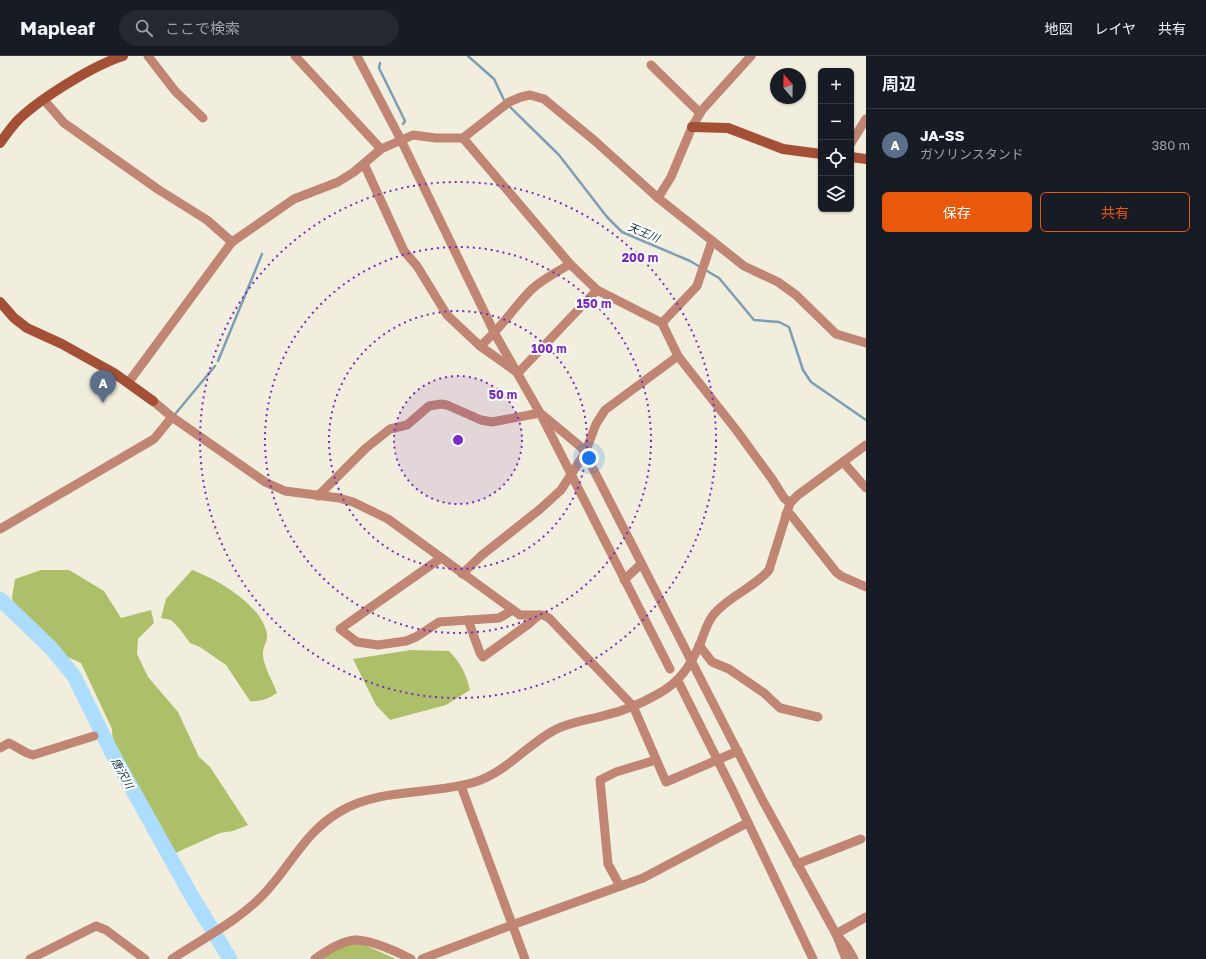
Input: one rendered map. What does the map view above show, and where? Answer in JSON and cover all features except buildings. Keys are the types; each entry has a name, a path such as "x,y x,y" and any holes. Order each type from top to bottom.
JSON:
{"street":[{"path":"0,143 18,120 44,100 97,67 123,56"},
{"path":"148,56 175,91 203,118"},
{"path":"295,56 382,149"},
{"path":"357,56 401,140 495,334 540,413 670,669"},
{"path":"658,198 671,177 692,126 700,113 751,56"},
{"path":"651,65 700,113"},
{"path":"128,383 232,242 294,199 338,182 364,164 382,149 401,140 419,134 436,138 463,138 509,102 521,97 538,97 595,141 658,198 744,266 778,282 796,294 836,334 866,343"},
{"path":"44,100 64,123 159,190 207,220 232,242"},
{"path":"853,140 866,119"},
{"path":"692,126 728,128 783,149 818,154"},
{"path":"463,138 570,264 597,290 662,323 678,356 737,431 784,498 790,503"},
{"path":"854,157 866,159"},
{"path":"364,164 404,251 417,266 447,315 480,346 518,373"},
{"path":"662,323 697,286 712,241"},
{"path":"480,346 495,334 513,309 532,289 570,264"},
{"path":"518,373 597,290"},
{"path":"0,302 14,318 28,328 62,344 128,383 172,417 265,482 285,491 339,498 353,502 388,519 520,615 526,617 538,616 549,618 633,706 666,782 718,761 738,751"},
{"path":"462,574 482,554 561,490 585,453 596,424 605,410 678,356"},
{"path":"318,496 355,458 371,444 390,429 408,425 429,406 441,404 447,405 481,420 492,422 540,413"},
{"path":"540,413 581,447 585,453 738,751 797,864 836,934 846,959"},
{"path":"0,529 154,439 172,417"},
{"path":"172,959 222,927 262,897 273,885 306,839 342,810 371,799 461,786 492,775 560,727 609,715 633,706 656,695 678,681 699,645 711,619 720,607 763,577 769,570 790,503 798,495 844,463 866,445"},
{"path":"844,463 866,488"},
{"path":"786,514 791,516 836,572 841,576 866,587"},
{"path":"441,558 340,629 357,642 378,645 406,641 416,637 439,622 500,618 513,610"},
{"path":"624,580 641,564"},
{"path":"468,620 480,653 483,657 538,616"},
{"path":"699,645 712,662 729,669 764,693 780,708 818,717"},
{"path":"678,681 813,959"},
{"path":"0,748 9,743 33,755 94,736"},
{"path":"620,886 608,864 603,828 603,800 600,780 616,772 656,760"},
{"path":"461,786 525,959"},
{"path":"422,959 644,878 747,823"},
{"path":"797,864 861,839"},
{"path":"836,934 866,917"},
{"path":"30,959 96,926 106,930 145,959"},
{"path":"836,934 847,947 854,959"},
{"path":"315,959 340,944 355,940 365,941 411,959"}],"green space":[{"path":"41,570 69,570 104,591 121,618 151,610 154,623 138,639 137,654 148,677 178,712 199,757 210,767 248,825 233,831 220,833 173,854 142,807 114,758 112,729 81,663 49,649 17,617 12,598 15,579"},
{"path":"192,570 214,580 237,594 257,613 267,634 267,639 263,650 263,659 277,693 264,700 250,701 226,665 200,647 190,643 171,620 161,618 166,599"},
{"path":"411,650 449,651 457,660 462,669 470,690 446,705 390,720 376,705 353,659"},
{"path":"358,942 396,959 319,959 341,947"}],"waterway":[{"name":"天王川","path":"468,56 494,79 505,102 559,155 607,217 622,232 690,261 719,278 754,320 779,322 789,327 803,370 811,382 866,420"},
{"path":"380,63 379,68 405,121 403,124"},
{"path":"218,361 262,254"},
{"path":"176,413 215,366"},
{"name":"唐沢川","path":"0,599 51,648 74,676 111,751 190,893 230,959"}],"place":[{"name":"JA-SS","path":"103,403"}]}
